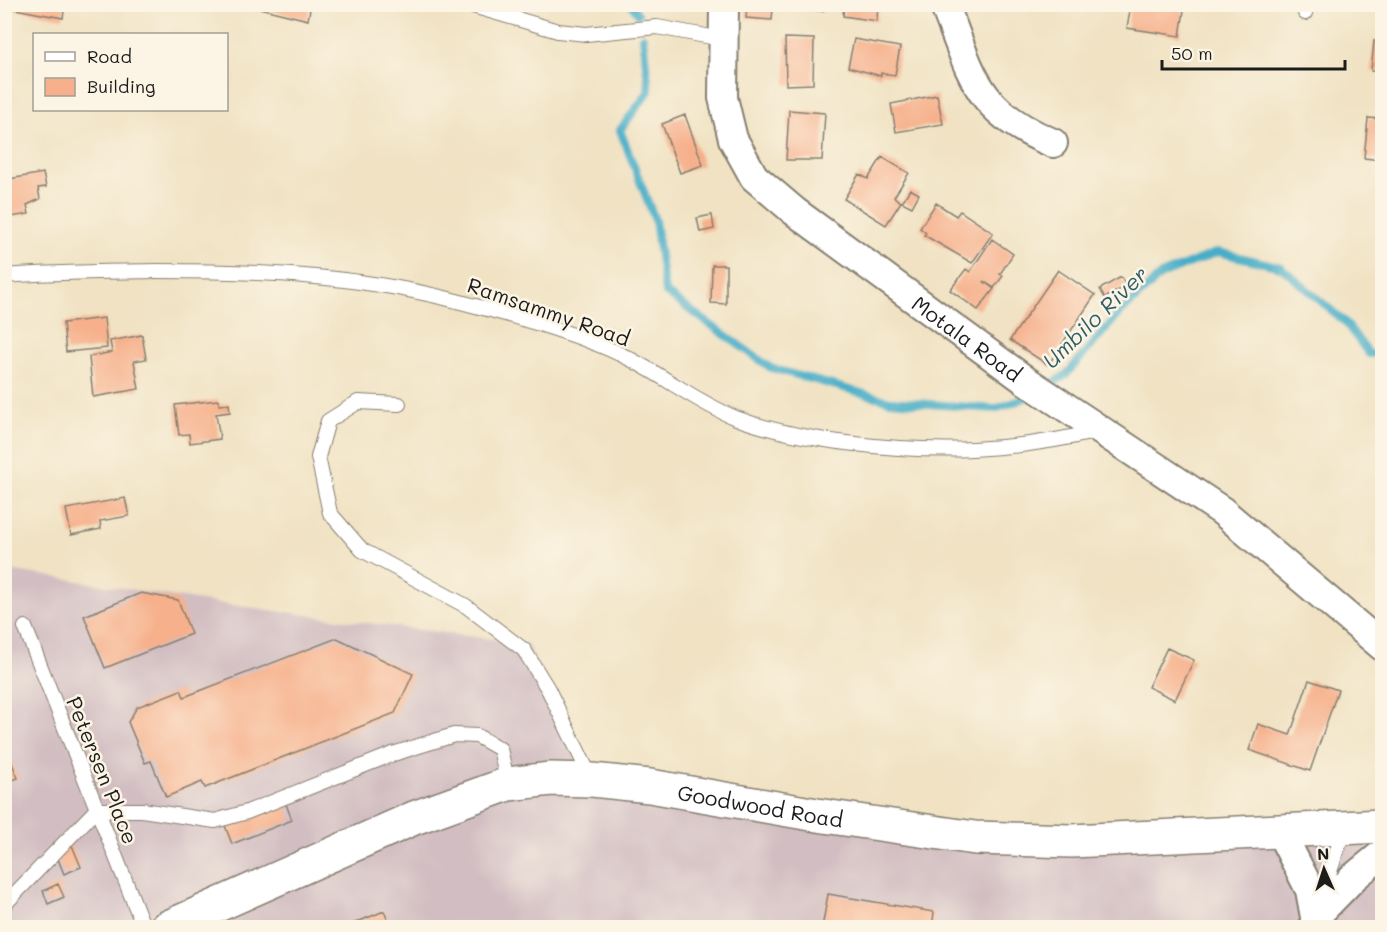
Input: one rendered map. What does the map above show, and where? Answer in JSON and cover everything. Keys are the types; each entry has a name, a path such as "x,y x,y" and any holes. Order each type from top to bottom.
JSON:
{"street":[{"name":"Motala Road","path":"724,4 723,98 733,140 754,177 794,211 1025,380 1099,431 1222,510 1383,646"},
{"path":"944,4 986,100 1006,119 1023,130 1053,143"},
{"name":"Goodwood Road","path":"166,927 414,818 508,784 551,779 592,780 650,786 817,815 975,838 1071,841 1383,826"},
{"path":"1280,831 1310,890 1313,922"},
{"path":"1313,922 1354,877 1383,854"}],"lane":[{"path":"466,4 558,31 586,34 657,27 722,39"},
{"name":"Ramsammy Road","path":"4,276 72,272 232,271 328,278 380,285 451,300 600,345 625,356 734,417 785,432 832,441 912,451 960,450 1018,447 1099,431"},
{"path":"399,404 358,402 328,421 318,457 330,513 362,550 466,606 524,650 548,689 592,780"},
{"name":"Petersen Place","path":"25,627 144,927"},
{"path":"4,905 96,810 142,810 215,821 247,812 393,754 454,735 466,734 488,740 500,748 508,784"},
{"path":"1313,922 1344,827"}],"shaded area":[{"path":"4,569 202,601 527,644 594,777 977,834 1382,823 1382,927 5,927"}],"building":[{"path":"4,4 65,4 63,18 4,7"},
{"path":"243,4 311,4 308,20"},
{"path":"747,4 823,4 823,11 773,8 772,20 746,18"},
{"path":"844,4 878,4 877,21 843,16"},
{"path":"1131,4 1185,4 1180,36 1127,28"},
{"path":"785,38 814,39 813,84 786,85"},
{"path":"854,39 900,47 895,75 881,73 881,76 848,67"},
{"path":"1374,41 1382,42 1382,72 1371,71"},
{"path":"937,95 943,124 896,132 891,104"},
{"path":"789,110 825,113 822,160 786,160"},
{"path":"685,115 703,165 680,173 662,124"},
{"path":"1368,118 1382,119 1382,160 1364,158"},
{"path":"882,157 909,173 894,197 901,202 886,225 844,199 859,174 868,179"},
{"path":"43,173 46,187 38,188 40,199 27,205 29,214 11,217 9,206 4,207 4,180"},
{"path":"910,189 919,194 912,207 902,202"},
{"path":"936,203 956,216 960,211 993,233 972,263 924,235 926,233 920,228"},
{"path":"712,215 714,229 700,232 697,218"},
{"path":"992,239 1013,254 1000,274 1003,276 994,288 983,281 994,289 978,310 950,290 966,269 970,272"},
{"path":"712,265 726,265 726,304 711,303"},
{"path":"1058,270 1095,295 1048,365 1010,340"},
{"path":"1121,277 1126,286 1105,298 1100,289"},
{"path":"104,318 107,348 66,352 63,323"},
{"path":"142,335 146,359 134,361 139,389 93,397 89,357 112,352 110,341"},
{"path":"218,400 219,405 229,404 230,412 216,414 220,439 190,443 189,434 179,435 175,405"},
{"path":"125,498 129,516 100,521 101,529 71,535 66,509"},
{"path":"141,593 178,600 191,634 105,668 84,616"},
{"path":"337,638 413,674 395,713 205,788 202,782 166,797 151,761 145,763 128,722 137,707 181,690 184,697"},
{"path":"1167,648 1194,660 1175,700 1148,687"},
{"path":"1309,680 1338,690 1310,771 1249,750 1258,724 1290,735"},
{"path":"4,744 18,778 4,783"},
{"path":"284,799 292,820 232,844 224,823"},
{"path":"71,843 81,867 64,874 54,849"},
{"path":"58,884 64,897 48,904 43,891"},
{"path":"828,894 934,912 932,928 822,928"},
{"path":"384,911 391,928 345,928 345,927"}],"waterway":[{"name":"Umbilo River","path":"631,4 638,14"},
{"name":"Umbilo River","path":"643,37 649,91 620,130 655,220 665,292 771,368 890,401 995,409 1037,394"},
{"name":"Umbilo River","path":"1047,387 1066,375 1118,315 1161,275 1218,252 1281,267 1345,322 1369,354 1382,354"}]}
